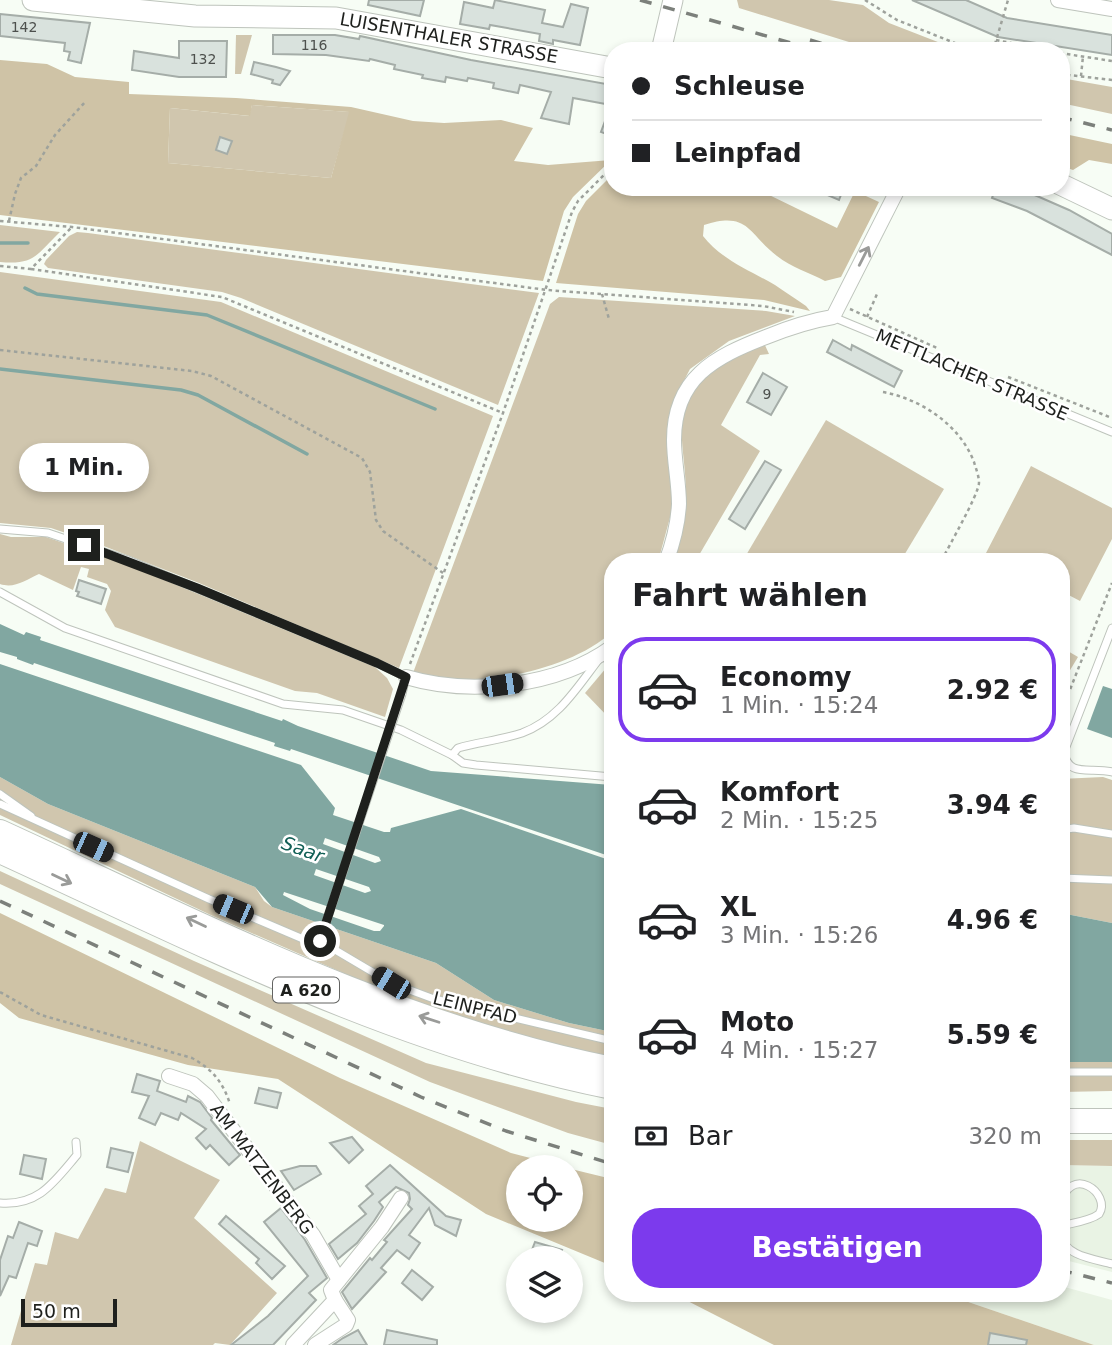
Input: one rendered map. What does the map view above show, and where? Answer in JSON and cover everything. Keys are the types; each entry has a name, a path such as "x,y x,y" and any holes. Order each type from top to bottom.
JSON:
{"highway":[{"name":"A 620","path":"0,832 323,979 415,1014 499,1041 604,1067"},
{"name":"A 620","path":"0,851 279,978 411,1032 604,1085"},
{"path":"1070,1104 1112,1104"},
{"path":"1070,1121 1112,1121"}],"main road":[{"name":"LUISENTHALER STRASSE","path":"33,0 195,16 336,18 604,67"},
{"path":"1070,189 1112,209"}],"street":[{"path":"663,42 673,0"},
{"path":"1058,0 1112,9"},
{"path":"669,553 676,534 679,503 674,438 676,414 685,391 702,369 726,354 836,310 894,196"},
{"path":"406,677 430,684 484,688 521,683 557,673 578,666 604,652"},
{"name":"AM MATZENBERG","path":"169,1076 193,1084 207,1096 313,1235 339,1280"},
{"path":"316,1345 346,1325 347,1315 331,1290 382,1227 401,1198"},
{"path":"293,1345 335,1300"}],"lane":[{"name":"METTLACHER STRASSE","path":"836,310 1112,432"},
{"path":"0,528 48,533 128,560 406,677 320,941"},
{"path":"0,592 65,628 282,704 343,710 401,730 463,763 604,776"},
{"path":"1070,739 1112,628"},
{"path":"452,755 458,748 524,732 549,719 565,705 604,655"},
{"path":"1070,767 1112,772"},
{"path":"0,794 46,826"},
{"name":"LEINPFAD","path":"0,804 291,934 320,941 391,983 434,999 604,1039"},
{"path":"1070,829 1112,834"},
{"path":"1070,878 1112,880"},
{"path":"1070,1072 1112,1072"},
{"path":"0,1203 13,1204 32,1200 60,1175 77,1155 76,1142"},
{"path":"1070,1187 1093,1185 1101,1191 1104,1200 1103,1209 1097,1216 1070,1224"},
{"path":"1070,1250 1082,1256 1112,1264"}],"path":[{"path":"865,0 897,20 952,42"},
{"path":"1006,42 996,40 1008,0"},
{"path":"1070,54 1112,61"},
{"path":"1081,76 1083,56"},
{"path":"1070,75 1112,80"},
{"path":"9,221 21,178 36,166 55,135 86,101"},
{"path":"406,677 547,290 572,212 578,201 604,175"},
{"path":"0,221 72,227 547,290 763,306 797,313"},
{"path":"31,269 72,227"},
{"path":"0,266 222,297 503,413"},
{"path":"602,294 609,319"},
{"path":"867,317 877,294"},
{"path":"836,310 867,317 940,349"},
{"path":"0,350 192,371 211,376 362,458 370,472 376,520 383,531 443,573"},
{"path":"1003,375 1112,418"},
{"path":"883,392 934,414 954,429 971,454 978,474 978,490 946,553"},
{"path":"1070,690 1112,583"},
{"path":"0,992 41,1015 174,1052 207,1066 222,1083 230,1102 233,1128"}],"shaded area":[{"path":"737,0 829,0 863,5 889,23 938,42 849,42 739,8"},
{"path":"236,35 252,35 241,74 235,74"},
{"path":"0,60 47,64 75,77 129,82 129,94 236,98 351,107 413,121 444,123 501,120 533,128 514,161 548,165 604,161 604,167 573,197 564,211 543,281 0,215","holes":["252,105 349,112 331,178 168,163 170,108 250,116"]},
{"path":"1070,80 1112,87 1112,114 1070,105"},
{"path":"252,105 350,112 331,178 168,163 170,108 249,116"},
{"path":"1070,135 1112,144 1112,164 1089,160 1073,170 1070,169"},
{"path":"604,183 604,196 771,196 837,228 853,196 866,196 879,202 841,277 825,281 782,260 747,227 739,223 719,221 704,225 703,236 719,252 775,285 810,311 764,300 556,283 578,214 586,201"},
{"path":"0,225 60,232 28,260 0,262"},
{"path":"77,232 539,293 498,405 222,292 48,268 44,264 46,260 69,236"},
{"path":"0,272 221,302 493,416 399,668 199,583 101,545 51,528 0,523"},
{"path":"559,297 766,311 795,316 729,341 690,369 674,400 668,439 672,510 660,553 604,553 604,638 570,658 517,674 462,680 413,673 550,304"},
{"path":"764,343 769,354 760,355 721,425 760,451 700,553 674,553 685,503 682,422 685,407 691,392 702,377 723,362"},
{"path":"826,420 944,489 905,553 747,553"},
{"path":"1031,466 1112,508 1112,539 1080,601 1070,596 1070,553 986,553"},
{"path":"0,534 11,537 46,537 133,567 375,667 387,678 393,689 385,717 317,693 295,691 115,627 105,610 111,591 107,584 87,577 89,569 81,567 73,590 39,574 15,585 0,584"},
{"path":"1070,652 1078,657 1070,670"},
{"path":"604,670 604,713 585,693"},
{"path":"0,777 48,804 255,887 264,901 272,907 436,963 494,1000 569,1023 604,1030 604,1060 437,1014 215,917 0,815"},
{"path":"1103,777 1112,780 1112,923 1070,915 1070,779"},
{"path":"0,871 194,961 426,1063 604,1107 604,1143 568,1133 430,1082 0,884"},
{"path":"0,913 340,1078 519,1155 506,1155 506,1222 486,1214 278,1079 188,1065 19,1018 0,1003"},
{"path":"1070,1062 1112,1062 1112,1091 1070,1092"},
{"path":"1070,1140 1112,1140 1112,1166 1070,1165"},
{"path":"140,1141 220,1180 194,1218 277,1293 230,1345 11,1345 35,1263 47,1265 55,1232 78,1239 105,1188 126,1193"},
{"path":"1070,1165 1112,1166 1112,1272 1070,1261"},
{"path":"583,1172 604,1177 604,1263 583,1254 583,1246 564,1246 530,1232 583,1232"},
{"path":"1070,1288 1112,1300 1112,1345 1094,1345 968,1302 1070,1302"},
{"path":"690,1302 968,1302 1094,1345 774,1345"}],"water":[{"path":"0,624 24,635 26,632 41,637 40,640 282,721 283,719 431,771 604,784 604,854 291,749 290,751 274,746 275,743 0,652"},
{"name":"Saar","path":"0,664 301,765 335,808 333,815 384,832 461,809 604,858 604,1030 569,1023 494,1000 436,963 272,907 255,887 48,804 0,777","holes":["325,838 379,857 381,861 375,863 323,844","316,869 369,887 371,891 365,893 314,875","284,892 384,925 384,926 380,931 374,931 310,909 283,895"]},
{"path":"1103,686 1112,689 1112,738 1087,729"},
{"path":"1070,915 1112,923 1112,1062 1070,1062"}],"building":[{"path":"369,0 424,0 420,16 368,5"},
{"path":"495,0 545,10 542,23 563,27 571,4 588,8 580,45 553,40 553,44 539,41 540,34 490,25 489,29 460,24 464,2 493,8"},
{"path":"912,0 966,0 1007,18 1112,35 1112,55 1070,48 1070,42 1030,42 998,37"},
{"path":"0,14 90,23 81,63 68,60 70,52 64,51 65,43 0,36"},
{"path":"273,35 335,35 359,39 360,36 471,60 604,84 604,104 573,98 569,124 541,118 551,92 520,85 518,93 493,88 494,83 468,78 467,81 446,77 445,82 422,78 423,75 394,69 395,65 370,59 273,54"},
{"path":"179,41 227,41 226,77 179,77 132,70 134,51 179,58"},
{"path":"254,62 290,71 280,85 272,83 273,80 251,74"},
{"path":"220,137 232,141 227,154 216,150"},
{"path":"1037,196 1069,210 1112,234 1112,255 1027,211 992,198"},
{"path":"833,340 851,350 852,345 902,371 894,387 827,352"},
{"path":"763,373 787,387 771,415 747,402"},
{"path":"765,461 781,470 745,529 729,519"},
{"path":"79,580 106,589 101,604 77,596"},
{"path":"137,1074 160,1081 157,1091 186,1102 188,1096 200,1102 240,1155 229,1165 210,1145 206,1149 196,1138 206,1129 181,1113 178,1120 161,1113 155,1125 139,1118 149,1096 132,1092"},
{"path":"259,1088 281,1093 277,1108 255,1103"},
{"path":"352,1137 363,1150 349,1163 330,1143"},
{"path":"111,1148 133,1153 128,1172 107,1167"},
{"path":"24,1155 46,1159 42,1179 20,1174"},
{"path":"390,1165 446,1216 461,1220 456,1236 435,1225 429,1208 409,1235 420,1243 409,1259 397,1250 381,1268 386,1272 352,1309 342,1292 370,1258 372,1260 387,1242 384,1240 412,1209 408,1205 409,1193 396,1187 379,1202 383,1207 374,1221 357,1243 338,1259 329,1244 366,1214 359,1206 373,1194 366,1186"},
{"path":"300,1166 316,1166 321,1174 294,1190 281,1171"},
{"path":"281,1208 305,1240 327,1278 309,1293 316,1300 273,1345 231,1345 268,1316 308,1276 264,1222"},
{"path":"226,1216 285,1266 272,1279 256,1263 259,1259 219,1224"},
{"path":"19,1222 42,1231 37,1246 28,1243 16,1278 9,1276 0,1296 0,1260 8,1236 13,1238"},
{"path":"412,1270 433,1287 422,1300 402,1283"},
{"path":"358,1330 367,1345 333,1345 343,1338"},
{"path":"387,1330 437,1340 437,1345 384,1345"},
{"path":"990,1333 1027,1340 1026,1345 988,1345"}],"waterway":[{"path":"0,243 28,243"},
{"path":"25,288 37,294 207,315 435,409"},
{"path":"0,369 181,390 198,395 307,454"}],"railway":[{"path":"640,0 787,42"},
{"path":"810,40 817,42"},
{"path":"1070,120 1112,130"},
{"path":"0,901 421,1097 506,1131 604,1162"},
{"path":"1070,1272 1112,1283"}],"route":[{"path":"84,545 197,588 406,677 320,941"}]}
